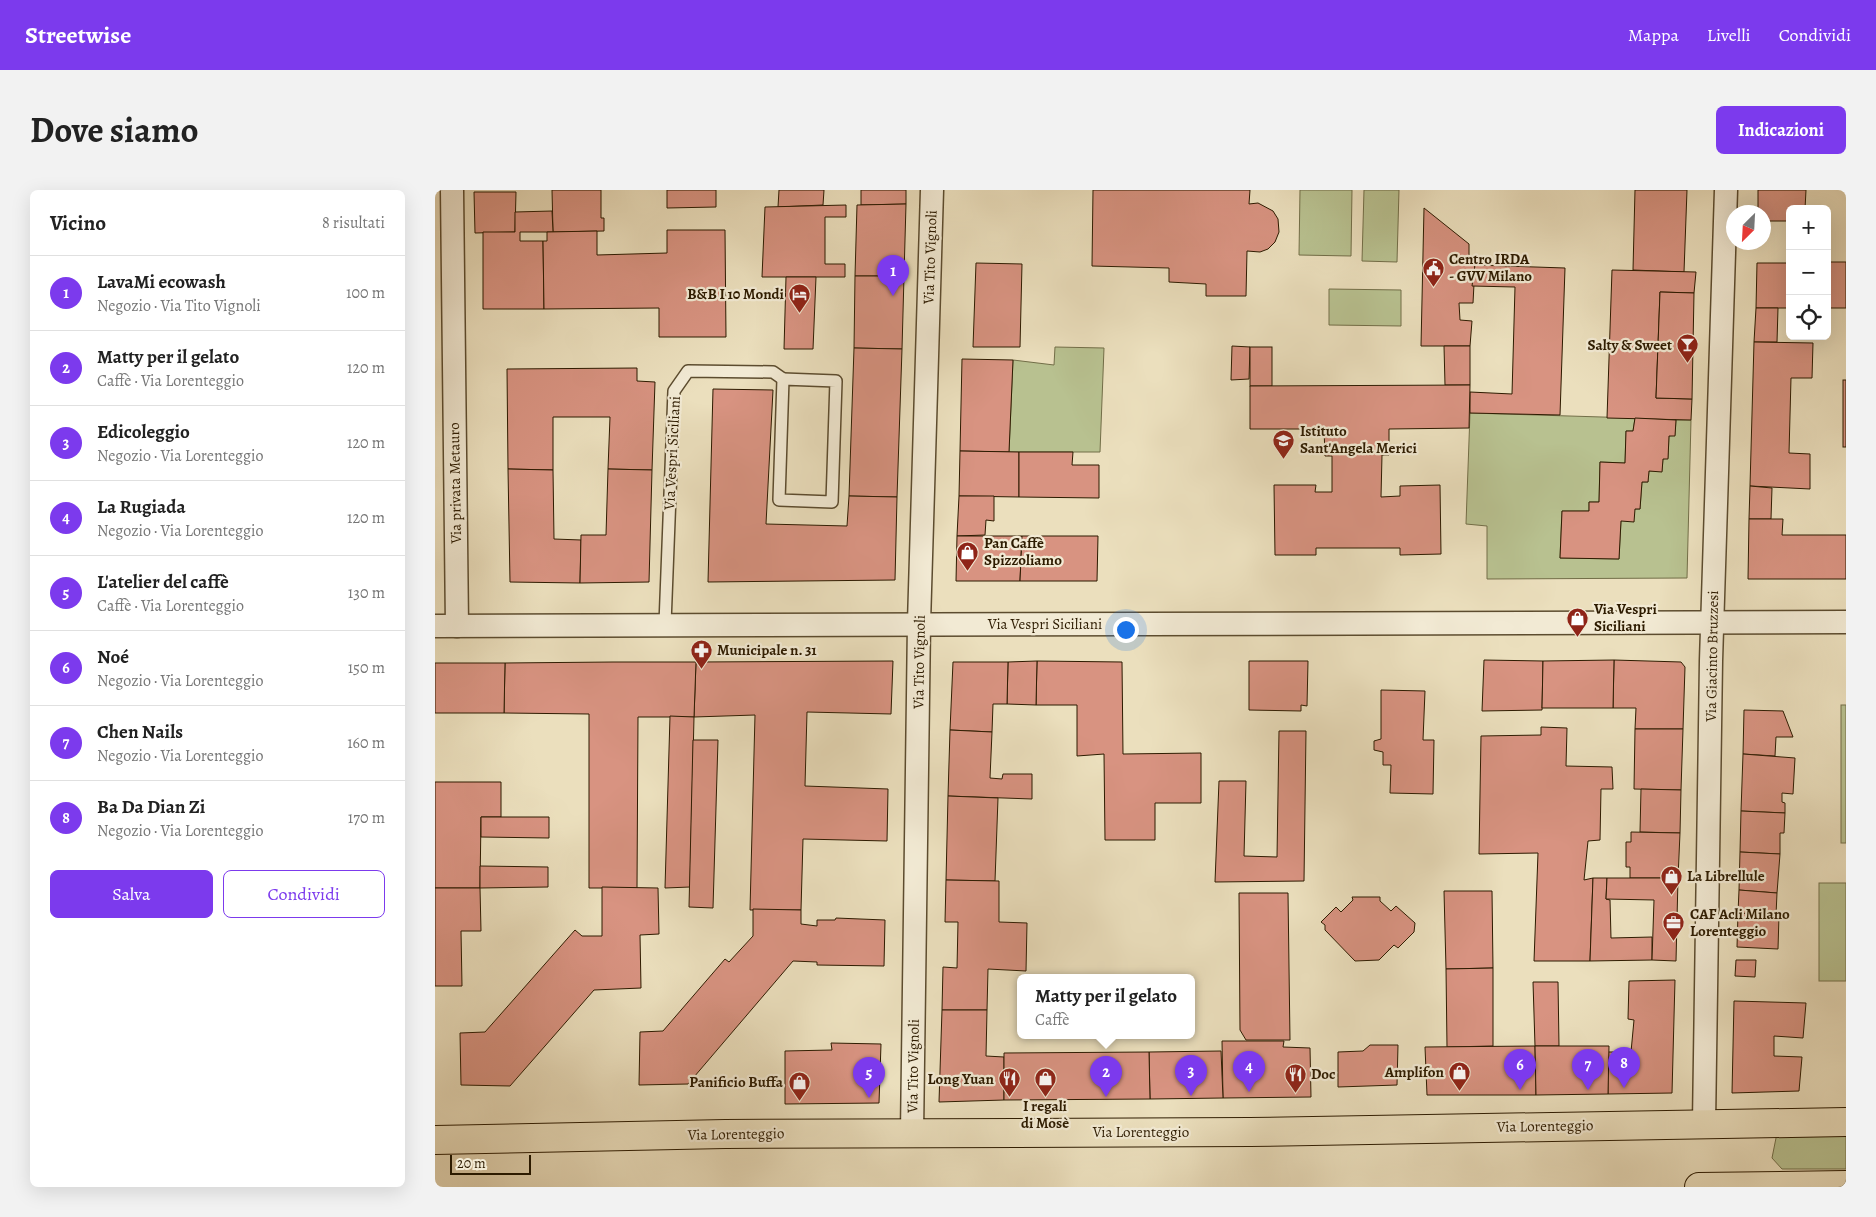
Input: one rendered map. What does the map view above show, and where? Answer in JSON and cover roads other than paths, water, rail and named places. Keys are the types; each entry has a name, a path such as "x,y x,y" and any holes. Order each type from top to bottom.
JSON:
{"main road":[{"name":"Via Lorenteggio","path":"435,1140 715,1134 1250,1132 1846,1122"},
{"path":"1699,1187 1846,1184"}],"street":[{"name":"Via privata Metauro","path":"446,626 452,190"},
{"name":"Via Tito Vignoli","path":"912,1133 919,623 933,190"},
{"name":"Via Giacinto Bruzzesi","path":"1704,1123 1712,623 1725,190"},
{"name":"Via Vespri Siciliani","path":"446,626 919,623 1846,622"}],"lane":[{"name":"Via Vespri Siciliani","path":"665,624 674,391 688,371 773,372 783,379"},
{"path":"783,379 836,381 832,502 779,500 783,379"}],"place":[{"name":"Centro IRDA - GVV Milano","path":"1433,287"},
{"name":"LavaMi ecowash","path":"893,296"},
{"name":"B&B I 10 Mondi","path":"800,313"},
{"name":"Salty & Sweet","path":"1688,364"},
{"name":"Istituto Sant'Angela Merici","path":"1284,459"},
{"name":"Pan Caffè Spizzoliamo","path":"968,571"},
{"name":"Via Vespri Siciliani","path":"1578,637"},
{"name":"Municipale n. 31","path":"701,669"},
{"name":"La Librellule","path":"1671,895"},
{"name":"CAF Acli Milano Lorenteggio","path":"1674,942"},
{"name":"Ba Da Dian Zi","path":"1624,1088"},
{"name":"Noé","path":"1520,1090"},
{"name":"Chen Nails","path":"1588,1090"},
{"name":"Amplifon","path":"1460,1091"},
{"name":"La Rugiada","path":"1249,1092"},
{"name":"Doc","path":"1295,1093"},
{"name":"Edicoleggio","path":"1191,1096"},
{"name":"I regali di Mosè","path":"1045,1097"},
{"name":"Matty per il gelato","path":"1106,1097"},
{"name":"L'atelier del caffè","path":"869,1098"},
{"name":"Long Yuan","path":"1010,1098"},
{"name":"Panificio Buffa","path":"799,1101"}]}
